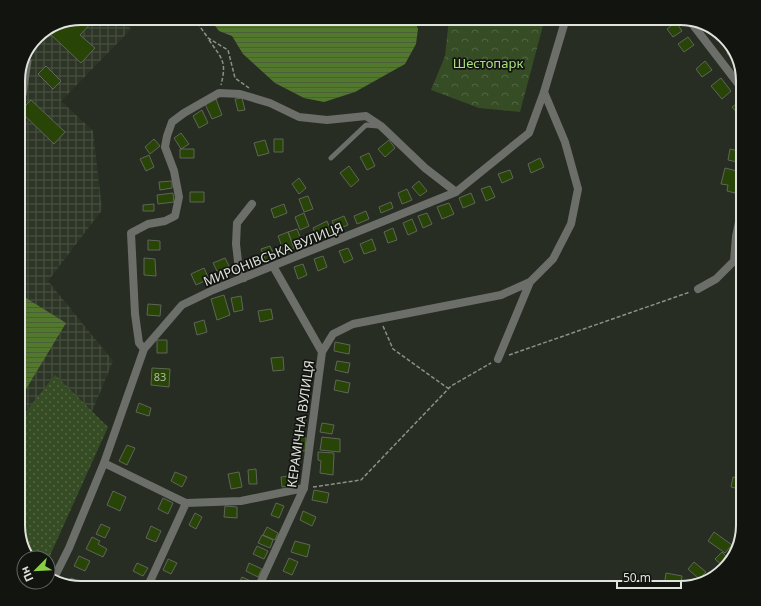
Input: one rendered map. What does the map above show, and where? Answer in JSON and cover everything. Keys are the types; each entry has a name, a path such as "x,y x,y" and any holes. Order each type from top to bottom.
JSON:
{"street":[{"name":"МИРОНІВСЬКА ВУЛИЦЯ","path":"56,574 69,548 104,463 144,349 182,305 214,290 456,192 529,134 544,92 564,25"},
{"path":"695,27 736,81"},
{"path":"498,358 530,282 553,259 571,224 578,189 565,142 544,92"},
{"path":"144,349 139,342 135,314 131,233 148,224 165,222 175,216 179,197 174,171 165,147 172,122 184,113 219,93 240,94 270,103 299,117 327,120 366,116 381,126 425,168 456,192"},
{"path":"244,278 240,270 237,250 237,223 252,204"},
{"path":"698,289 716,279 734,261 736,251"},
{"name":"КЕРАМІЧНА ВУЛИЦЯ","path":"261,581 304,488 322,352 273,266"},
{"path":"322,352 333,334 353,324 501,294 530,282"},
{"path":"104,463 186,502 241,501 304,488"},
{"path":"151,581 186,502"}],"lane":[{"path":"25,88 29,61"},
{"path":"331,158 366,125 381,126"}],"path":[{"path":"199,25 223,60 224,74 219,93"},
{"path":"208,38 228,50 236,78 253,90"},
{"path":"304,488 361,480 449,389 498,358 698,289"},
{"path":"380,319 393,349 449,389"}],"shaded area":[{"path":"81,25 127,25 131,29 61,101 93,131 102,210 48,281 113,361 35,550 31,550 25,529 25,77 27,66 34,50 41,41 59,29"},
{"path":"214,25 417,25 418,29 416,44 405,64 355,92 324,102 304,98 275,83 243,54 232,36 219,31"},
{"path":"25,299 66,323 25,391"}],"green space":[{"name":"Шестопарк","path":"448,25 543,25 520,112 479,108 431,90 445,56"},
{"path":"55,375 108,427 53,550 31,550 25,529 25,413"}],"building":[{"path":"89,25 80,35 95,48 81,63 50,34 59,29 70,26"},
{"path":"672,25 678,25 682,31 673,37 667,29"},
{"path":"688,37 694,45 684,52 678,44"},
{"path":"705,61 712,70 702,77 696,69"},
{"path":"46,66 61,81 53,89 38,74"},
{"path":"721,78 731,91 722,99 711,86"},
{"path":"242,98 245,110 238,111 235,99"},
{"path":"216,99 222,115 212,119 205,104"},
{"path":"31,100 65,132 54,144 25,116 25,106"},
{"path":"736,104 736,112 732,107"},
{"path":"202,110 208,123 199,128 193,116"},
{"path":"181,133 189,144 181,149 174,138"},
{"path":"154,139 160,146 150,154 145,147"},
{"path":"274,139 283,139 283,152 274,152"},
{"path":"265,140 269,153 258,156 254,143"},
{"path":"389,140 395,148 385,157 378,149"},
{"path":"180,149 194,149 194,158 180,158"},
{"path":"730,149 736,150 736,162 728,160"},
{"path":"369,153 375,166 367,170 360,157"},
{"path":"149,155 154,167 146,171 140,159"},
{"path":"540,158 544,167 531,173 528,164"},
{"path":"349,166 359,180 351,187 340,173"},
{"path":"725,168 736,171 735,193 727,191 728,185 721,184"},
{"path":"510,170 513,178 502,183 498,174"},
{"path":"299,178 306,188 299,194 292,184"},
{"path":"172,181 172,188 160,190 159,182"},
{"path":"419,181 427,191 420,196 412,187"},
{"path":"490,186 495,197 486,201 481,189"},
{"path":"407,189 412,200 402,204 398,193"},
{"path":"190,192 204,192 204,202 190,202"},
{"path":"173,193 174,202 158,204 157,195"},
{"path":"471,193 475,203 463,208 459,198"},
{"path":"308,196 313,209 304,212 299,199"},
{"path":"391,202 393,208 381,213 379,207"},
{"path":"449,203 454,214 442,219 437,207"},
{"path":"154,204 154,211 143,211 143,205"},
{"path":"284,204 287,213 274,218 271,209"},
{"path":"366,211 369,219 357,224 354,216"},
{"path":"304,213 309,226 300,230 295,217"},
{"path":"427,213 432,224 423,228 418,216"},
{"path":"344,216 348,225 336,230 332,221"},
{"path":"412,219 417,231 408,235 403,223"},
{"path":"327,221 332,233 317,238 313,228"},
{"path":"393,228 397,240 388,243 384,232"},
{"path":"297,229 303,244 294,248 288,232"},
{"path":"288,232 294,248 284,252 278,236"},
{"path":"372,239 376,250 364,254 360,244"},
{"path":"148,240 160,241 160,250 148,250"},
{"path":"270,246 275,257 266,261 261,249"},
{"path":"348,248 353,259 344,263 339,251"},
{"path":"323,256 327,267 318,271 314,259"},
{"path":"144,258 155,259 156,276 144,275"},
{"path":"225,258 229,266 217,271 213,263"},
{"path":"303,264 307,275 298,279 294,267"},
{"path":"204,268 209,279 196,285 191,274"},
{"path":"224,295 230,315 217,320 211,299"},
{"path":"241,296 243,310 234,312 231,298"},
{"path":"148,304 161,305 160,316 147,315"},
{"path":"271,309 273,319 260,322 258,311"},
{"path":"204,320 207,332 197,335 194,323"},
{"path":"157,340 167,340 167,353 157,353"},
{"path":"335,342 350,345 349,354 334,351"},
{"path":"283,357 284,370 273,371 271,358"},
{"path":"337,361 350,363 348,373 335,370"},
{"path":"152,368 170,369 169,387 151,385"},
{"path":"336,380 350,383 348,393 334,390"},
{"path":"139,403 151,408 149,416 136,412"},
{"path":"322,423 334,425 332,434 320,432"},
{"path":"294,436 306,438 305,451 293,450"},
{"path":"322,437 340,439 340,452 320,450"},
{"path":"127,445 135,448 127,465 119,461"},
{"path":"318,452 334,453 333,475 320,473 321,461 318,460"},
{"path":"256,469 257,484 249,484 248,470"},
{"path":"175,472 187,477 182,487 171,481"},
{"path":"239,472 242,487 231,489 228,474"},
{"path":"295,475 296,485 282,487 281,477"},
{"path":"733,477 736,478 736,488 731,487"},
{"path":"314,490 329,493 327,503 312,500"},
{"path":"113,491 126,497 120,511 107,505"},
{"path":"163,498 173,503 168,514 158,509"},
{"path":"276,503 284,506 279,518 271,515"},
{"path":"225,506 237,507 237,518 224,517"},
{"path":"303,511 316,517 312,526 300,520"},
{"path":"195,513 202,517 196,529 189,525"},
{"path":"101,524 110,528 105,538 96,534"},
{"path":"151,526 161,531 156,542 146,538"},
{"path":"267,527 278,533 275,540 263,535"},
{"path":"714,532 732,545 725,553 708,541"},
{"path":"262,535 273,540 270,548 258,543"},
{"path":"92,537 100,541 98,544 107,549 103,557 86,549"},
{"path":"295,541 310,545 307,557 291,552"},
{"path":"257,546 268,551 264,559 253,554"},
{"path":"722,552 727,557 720,564 715,559"},
{"path":"79,556 90,561 85,571 74,566"},
{"path":"289,558 298,562 292,575 283,571"},
{"path":"168,559 177,563 171,574 163,570"},
{"path":"694,562 706,572 698,578 688,569"},
{"path":"137,563 148,568 143,576 133,571"},
{"path":"249,563 262,569 258,577 246,571"},
{"path":"666,573 682,576 681,581 665,581"},
{"path":"242,577 251,581 240,581"}]}
